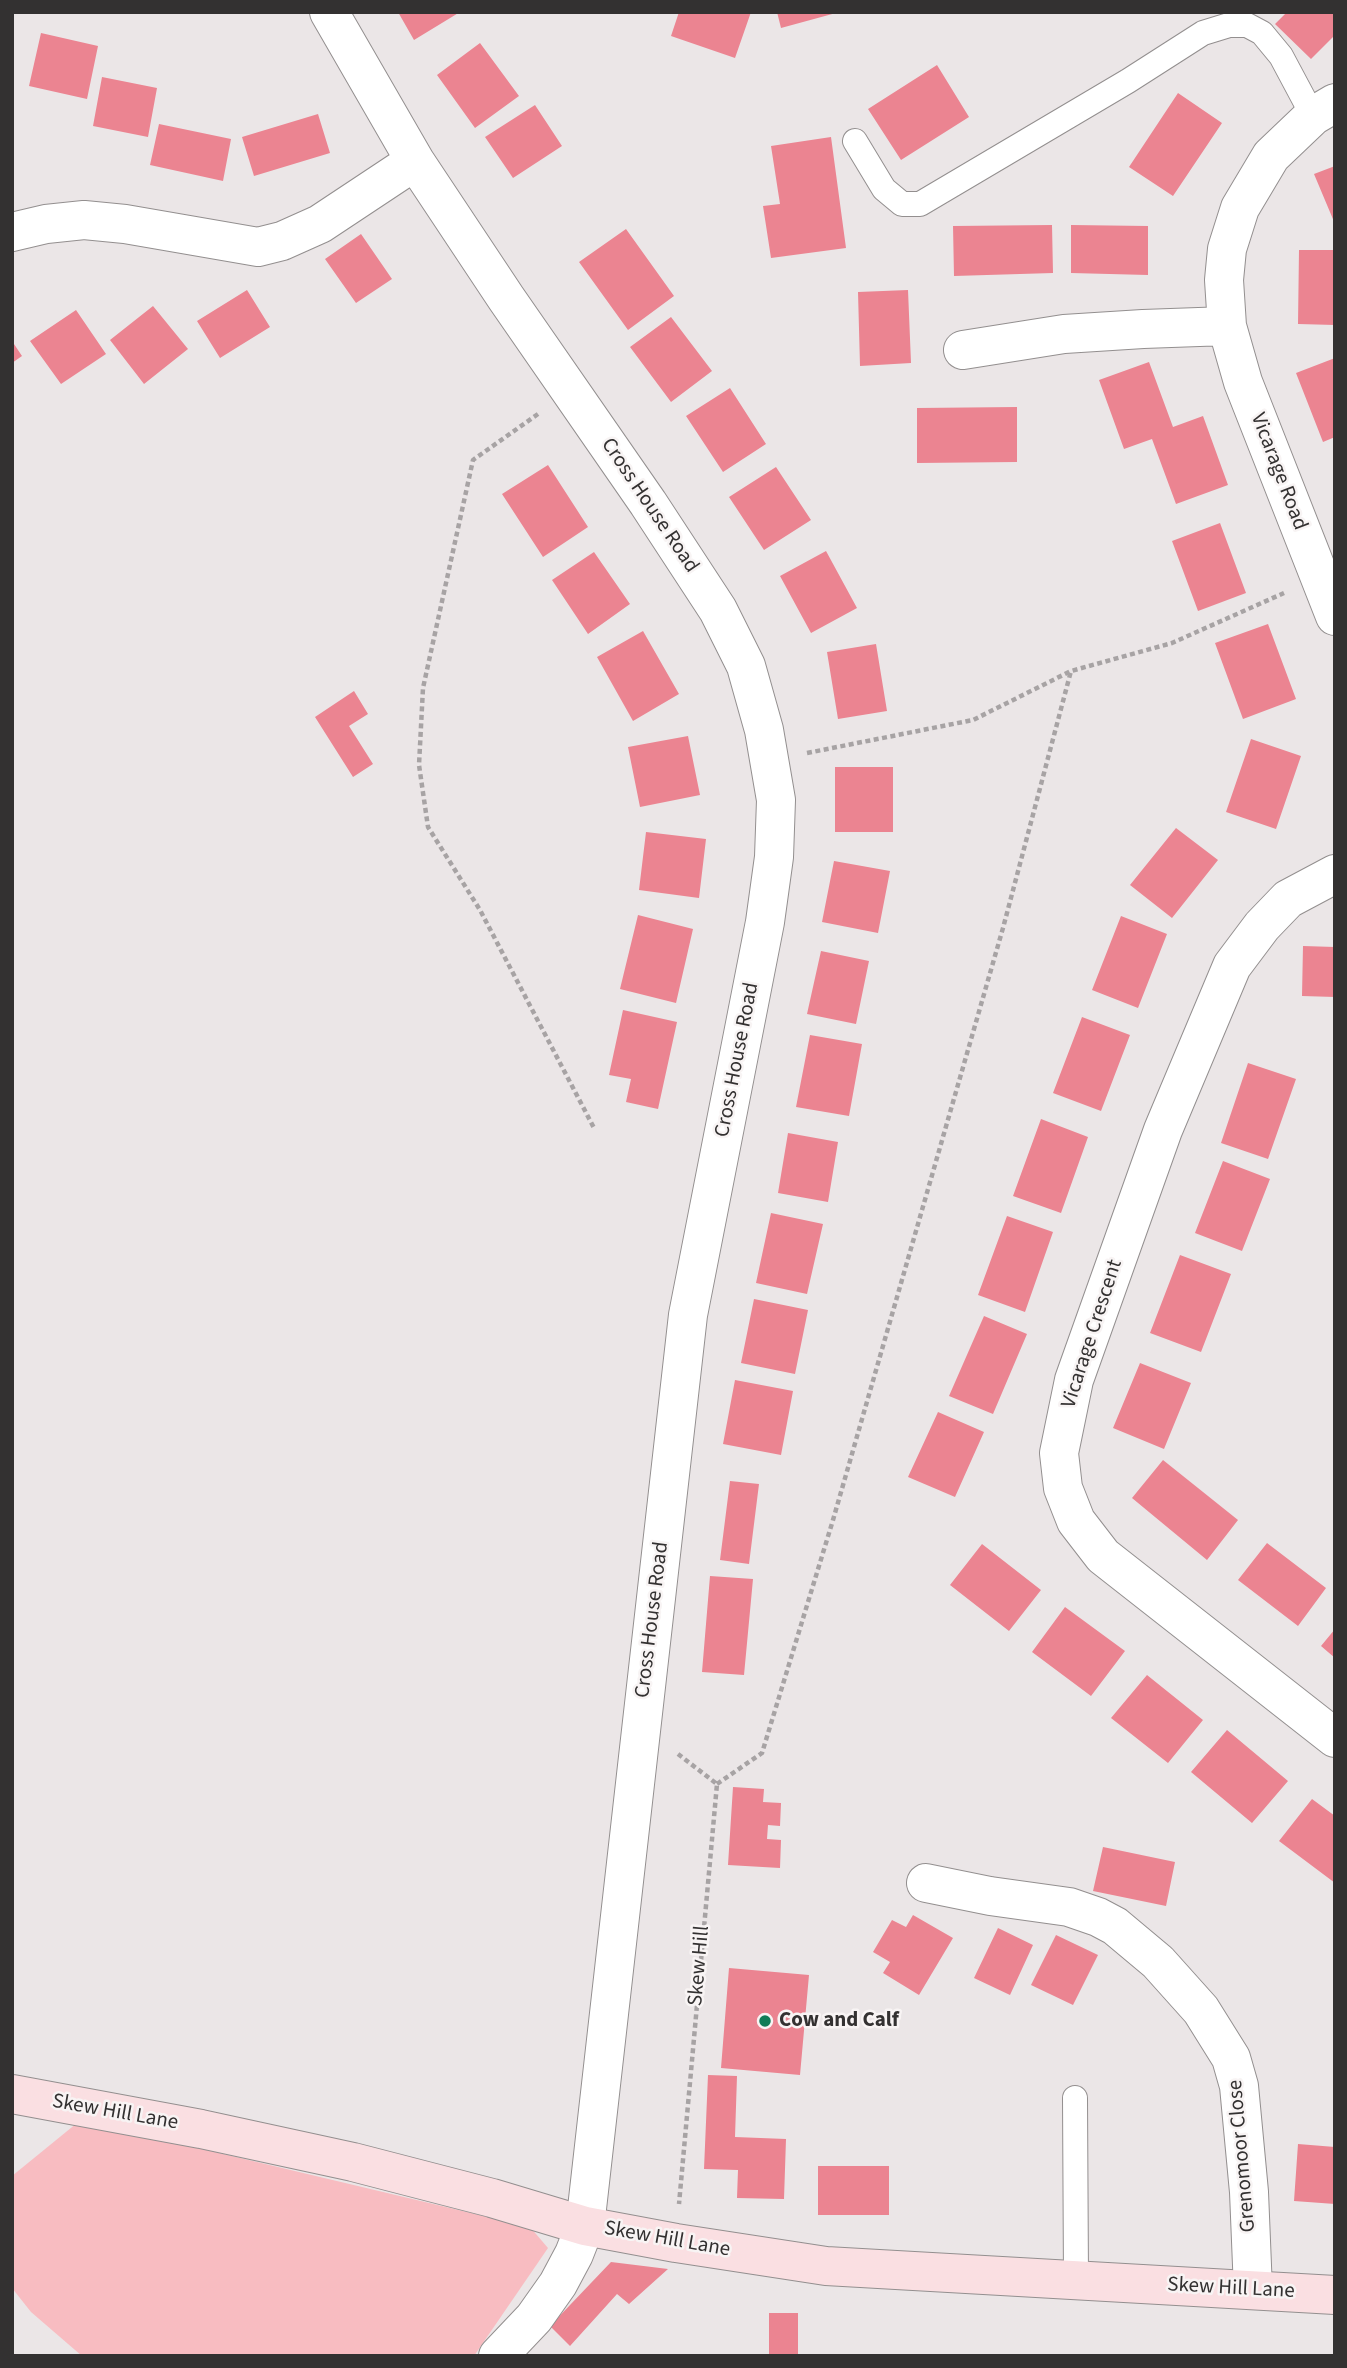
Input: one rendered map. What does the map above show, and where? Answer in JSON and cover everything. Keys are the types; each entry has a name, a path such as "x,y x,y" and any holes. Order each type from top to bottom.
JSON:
{"street":[{"name":"Cross House Road","path":"329,12 415,161 718,610 746,666 771,761 776,800 772,870 765,922 688,1315 585,2226"},
{"name":"Vicarage Road","path":"1324,110 1271,156 1240,208 1227,249 1224,280 1227,326 1243,382 1335,616"},
{"path":"12,232 46,224 84,220 125,224 258,247 282,241 320,224 415,161"},
{"path":"963,350 1064,334 1143,328 1227,326"},
{"name":"Vicarage Crescent","path":"1335,874 1288,899 1262,926 1232,966 1163,1130 1074,1380 1059,1453 1063,1488 1076,1521 1103,1556 1335,1738"},
{"name":"Grenomoor Close","path":"926,1883 990,1896 1069,1907 1098,1917 1115,1926 1158,1962 1201,2010 1231,2058 1239,2086 1249,2193 1253,2290"},
{"name":"Skew Hill Lane","path":"12,2094 201,2129 353,2162 492,2198 585,2226 676,2244 825,2266 1335,2295"},
{"path":"498,2356 534,2318 558,2284 585,2226"}],"lane":[{"path":"855,141 884,189 902,204 920,204 1128,81 1203,33 1229,25 1247,25 1262,33 1324,110"},
{"path":"1075,2098 1076,2280"}],"path":[{"path":"570,391 473,460 423,688 419,765 428,827 480,910 594,1128"},
{"path":"771,761 973,720 1070,671 1172,643 1320,577"},
{"path":"640,1725 717,1784 762,1753 841,1494 1003,928 1070,671"},
{"name":"Skew Hill","path":"676,2244 717,1784"}],"shaded area":[{"path":"77,2123 152,2137 530,2227 548,2248 474,2356 82,2356 31,2312 12,2288 12,2176"}],"building":[{"path":"398,12 460,12 414,40"},
{"path":"679,12 751,12 735,58 671,36"},
{"path":"777,12 836,12 836,13 781,28"},
{"path":"1287,12 1335,12 1335,35 1311,59 1275,24"},
{"path":"41,33 98,46 87,99 29,86"},
{"path":"480,43 519,96 475,128 437,75"},
{"path":"937,65 969,117 901,160 868,109"},
{"path":"102,77 157,88 148,137 93,126"},
{"path":"1178,93 1222,123 1173,196 1129,167"},
{"path":"535,105 562,146 513,178 485,137"},
{"path":"318,114 330,153 254,176 242,137"},
{"path":"159,124 231,139 223,181 150,165"},
{"path":"831,137 846,248 771,258 763,206 780,204 771,146"},
{"path":"1335,166 1335,224 1314,174"},
{"path":"1052,225 1053,273 954,276 953,226"},
{"path":"1071,225 1148,226 1148,275 1071,273"},
{"path":"626,229 674,296 628,330 579,262"},
{"path":"361,234 392,279 356,303 325,259"},
{"path":"1299,250 1335,250 1335,325 1298,324"},
{"path":"247,290 270,327 220,358 197,321"},
{"path":"908,290 911,363 860,366 858,292"},
{"path":"153,306 188,349 144,384 110,340"},
{"path":"76,310 106,354 61,384 30,341"},
{"path":"671,317 712,371 671,402 630,347"},
{"path":"12,341 22,356 12,363"},
{"path":"1335,358 1335,437 1323,442 1296,373"},
{"path":"1149,362 1173,427 1203,416 1228,485 1176,504 1152,439 1124,449 1099,380"},
{"path":"730,388 766,444 723,472 686,416"},
{"path":"1017,407 1017,462 917,463 917,408"},
{"path":"548,465 588,527 543,557 502,494"},
{"path":"776,467 811,520 764,550 729,497"},
{"path":"1220,523 1246,593 1198,611 1172,541"},
{"path":"826,551 857,608 811,633 780,576"},
{"path":"594,552 630,604 588,634 552,580"},
{"path":"1268,624 1296,699 1243,719 1215,643"},
{"path":"643,631 679,694 633,721 597,657"},
{"path":"876,644 887,711 838,719 827,652"},
{"path":"354,691 368,714 349,726 373,764 353,777 315,717"},
{"path":"688,736 700,795 640,807 628,747"},
{"path":"1251,739 1301,756 1276,829 1226,812"},
{"path":"835,767 893,767 893,832 835,832"},
{"path":"1176,828 1218,860 1172,918 1130,885"},
{"path":"646,832 706,839 699,898 639,890"},
{"path":"834,861 890,871 878,933 822,922"},
{"path":"638,915 693,929 676,1003 620,989"},
{"path":"1121,916 1167,934 1138,1008 1092,990"},
{"path":"1303,946 1335,947 1335,997 1302,996"},
{"path":"821,951 869,961 856,1024 807,1014"},
{"path":"623,1010 677,1022 658,1109 626,1102 631,1079 609,1075"},
{"path":"1082,1017 1130,1035 1101,1111 1053,1093"},
{"path":"810,1035 862,1044 849,1116 796,1107"},
{"path":"1248,1063 1296,1079 1268,1159 1221,1143"},
{"path":"1041,1119 1088,1137 1061,1213 1013,1196"},
{"path":"788,1133 838,1142 828,1202 778,1193"},
{"path":"1223,1161 1270,1179 1242,1251 1195,1233"},
{"path":"771,1213 823,1224 807,1294 756,1283"},
{"path":"1007,1216 1053,1232 1025,1312 978,1295"},
{"path":"1180,1255 1231,1274 1201,1352 1150,1333"},
{"path":"754,1299 808,1310 795,1374 741,1363"},
{"path":"984,1316 1027,1334 993,1414 949,1396"},
{"path":"1140,1363 1191,1383 1164,1449 1113,1428"},
{"path":"735,1380 793,1391 781,1455 723,1444"},
{"path":"938,1412 984,1432 955,1497 908,1477"},
{"path":"1163,1460 1238,1520 1207,1560 1132,1498"},
{"path":"730,1481 759,1484 749,1564 720,1560"},
{"path":"1267,1543 1326,1588 1298,1626 1238,1580"},
{"path":"982,1544 1041,1590 1009,1631 950,1585"},
{"path":"710,1576 753,1579 744,1675 702,1672"},
{"path":"1065,1607 1125,1651 1091,1696 1032,1652"},
{"path":"1335,1629 1335,1658 1321,1646"},
{"path":"1147,1675 1203,1720 1168,1763 1111,1718"},
{"path":"1227,1730 1288,1781 1252,1823 1191,1772"},
{"path":"733,1787 764,1789 763,1802 781,1803 780,1826 768,1825 767,1839 781,1840 780,1868 728,1865"},
{"path":"1312,1799 1335,1816 1335,1883 1279,1841"},
{"path":"1103,1847 1175,1862 1166,1906 1093,1891"},
{"path":"913,1915 953,1938 919,1995 883,1973 890,1962 873,1952 892,1920 906,1927"},
{"path":"998,1928 1033,1945 1010,1995 974,1978"},
{"path":"1056,1935 1098,1955 1073,2005 1031,1985"},
{"name":"Cow and Calf","path":"729,1968 809,1975 800,2075 721,2068"},
{"path":"708,2075 737,2076 735,2137 786,2139 784,2199 737,2198 738,2170 704,2169"},
{"path":"1298,2144 1335,2147 1335,2204 1294,2201"},
{"path":"818,2166 889,2166 889,2215 818,2215"},
{"path":"611,2262 668,2269 629,2304 617,2294 570,2346 550,2326"},
{"path":"769,2313 798,2313 798,2356 769,2356"}],"place":[{"name":"Cow and Calf","path":"765,2021"}]}
